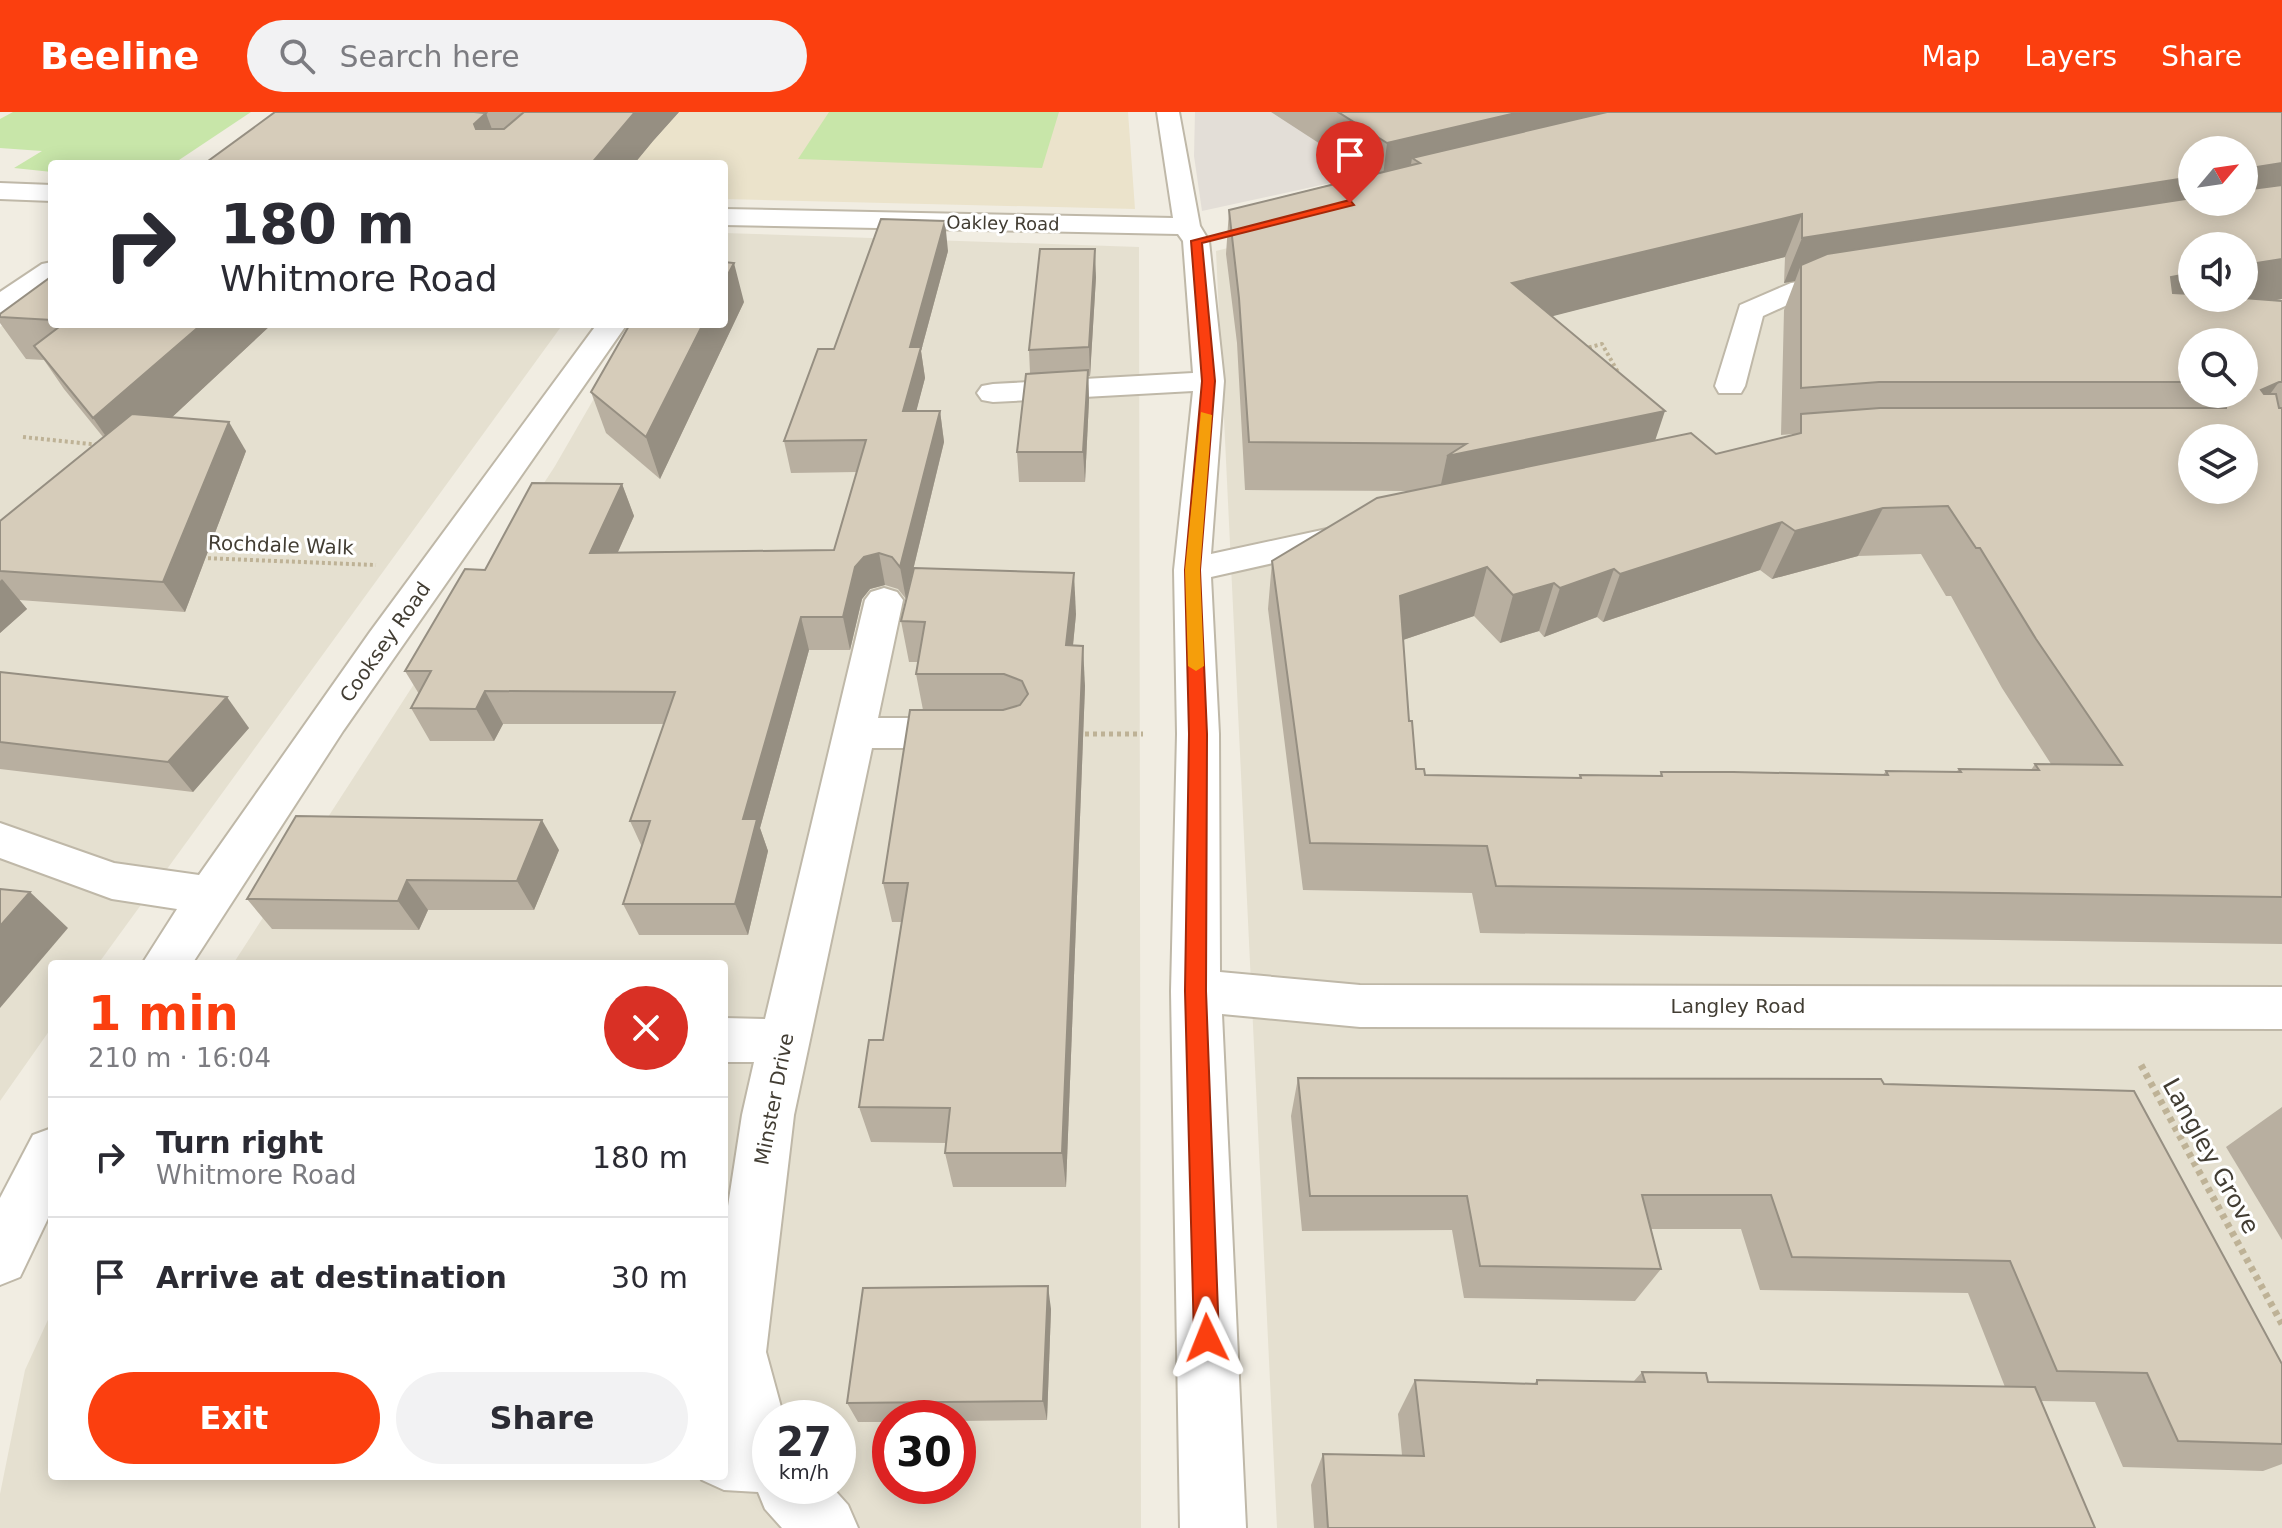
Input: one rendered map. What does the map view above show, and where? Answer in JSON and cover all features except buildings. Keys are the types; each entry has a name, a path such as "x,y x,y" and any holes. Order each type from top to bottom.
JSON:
{"street":[{"path":"1168,112 1204,233 1209,381 1192,570 1198,734 1196,991 1213,1528"},
{"path":"0,191 48,193"},
{"name":"Oakley Road","path":"728,217 1204,233"},
{"path":"0,305 48,273"},
{"path":"1730,386 1750,311 1801,289 1878,277"},
{"name":"Cooksey Road","path":"168,960 209,895 436,569 609,328"},
{"path":"993,393 1209,381"},
{"path":"1192,570 1377,530"},
{"name":"Minster Drive","path":"752,1425 736,1352 768,1115 884,600"},
{"path":"854,733 1008,733"},
{"path":"0,840 112,881 209,895"},
{"name":"Langley Road","path":"1196,991 1360,1006 2282,1008"},
{"path":"728,1040 785,1041"},
{"path":"0,1257 48,1161"},
{"name":"Minster Drive","path":"800,1504 825,1528"}],"path":[{"path":"1573,352 1602,344 1625,384"},
{"path":"23,437 114,447"},
{"name":"Rochdale Walk","path":"188,557 436,569"},
{"path":"1008,733 1198,734"},
{"name":"Langley Grove","path":"2109,1006 2282,1324"}],"shaded area":[{"path":"317,112 1128,112 1135,209 728,199 728,160 248,160"},
{"path":"1195,112 1376,112 1367,175 1202,211 1194,156"},
{"path":"1764,112 2282,112 2282,1528 1277,1528 1216,251"},
{"path":"728,233 1139,247 1141,1528 0,1528 0,1494 25,1370 48,1320 48,1480 728,1480 728,960 236,960 555,466 635,328 728,328"},
{"path":"45,294 48,328 560,328 101,960 48,960 48,1033 0,1101 0,327"}],"green space":[{"path":"13,112 251,112 179,160 48,160 48,172 14,168 42,151 0,148 0,119"},
{"path":"829,112 1059,112 1042,168 798,159"}],"slow traffic":[{"path":"1196,666 1192,570 1206,415"}],"route":[{"path":"1207,1338 1196,991 1198,734 1192,570 1209,381 1196,241 1350,203"}]}
